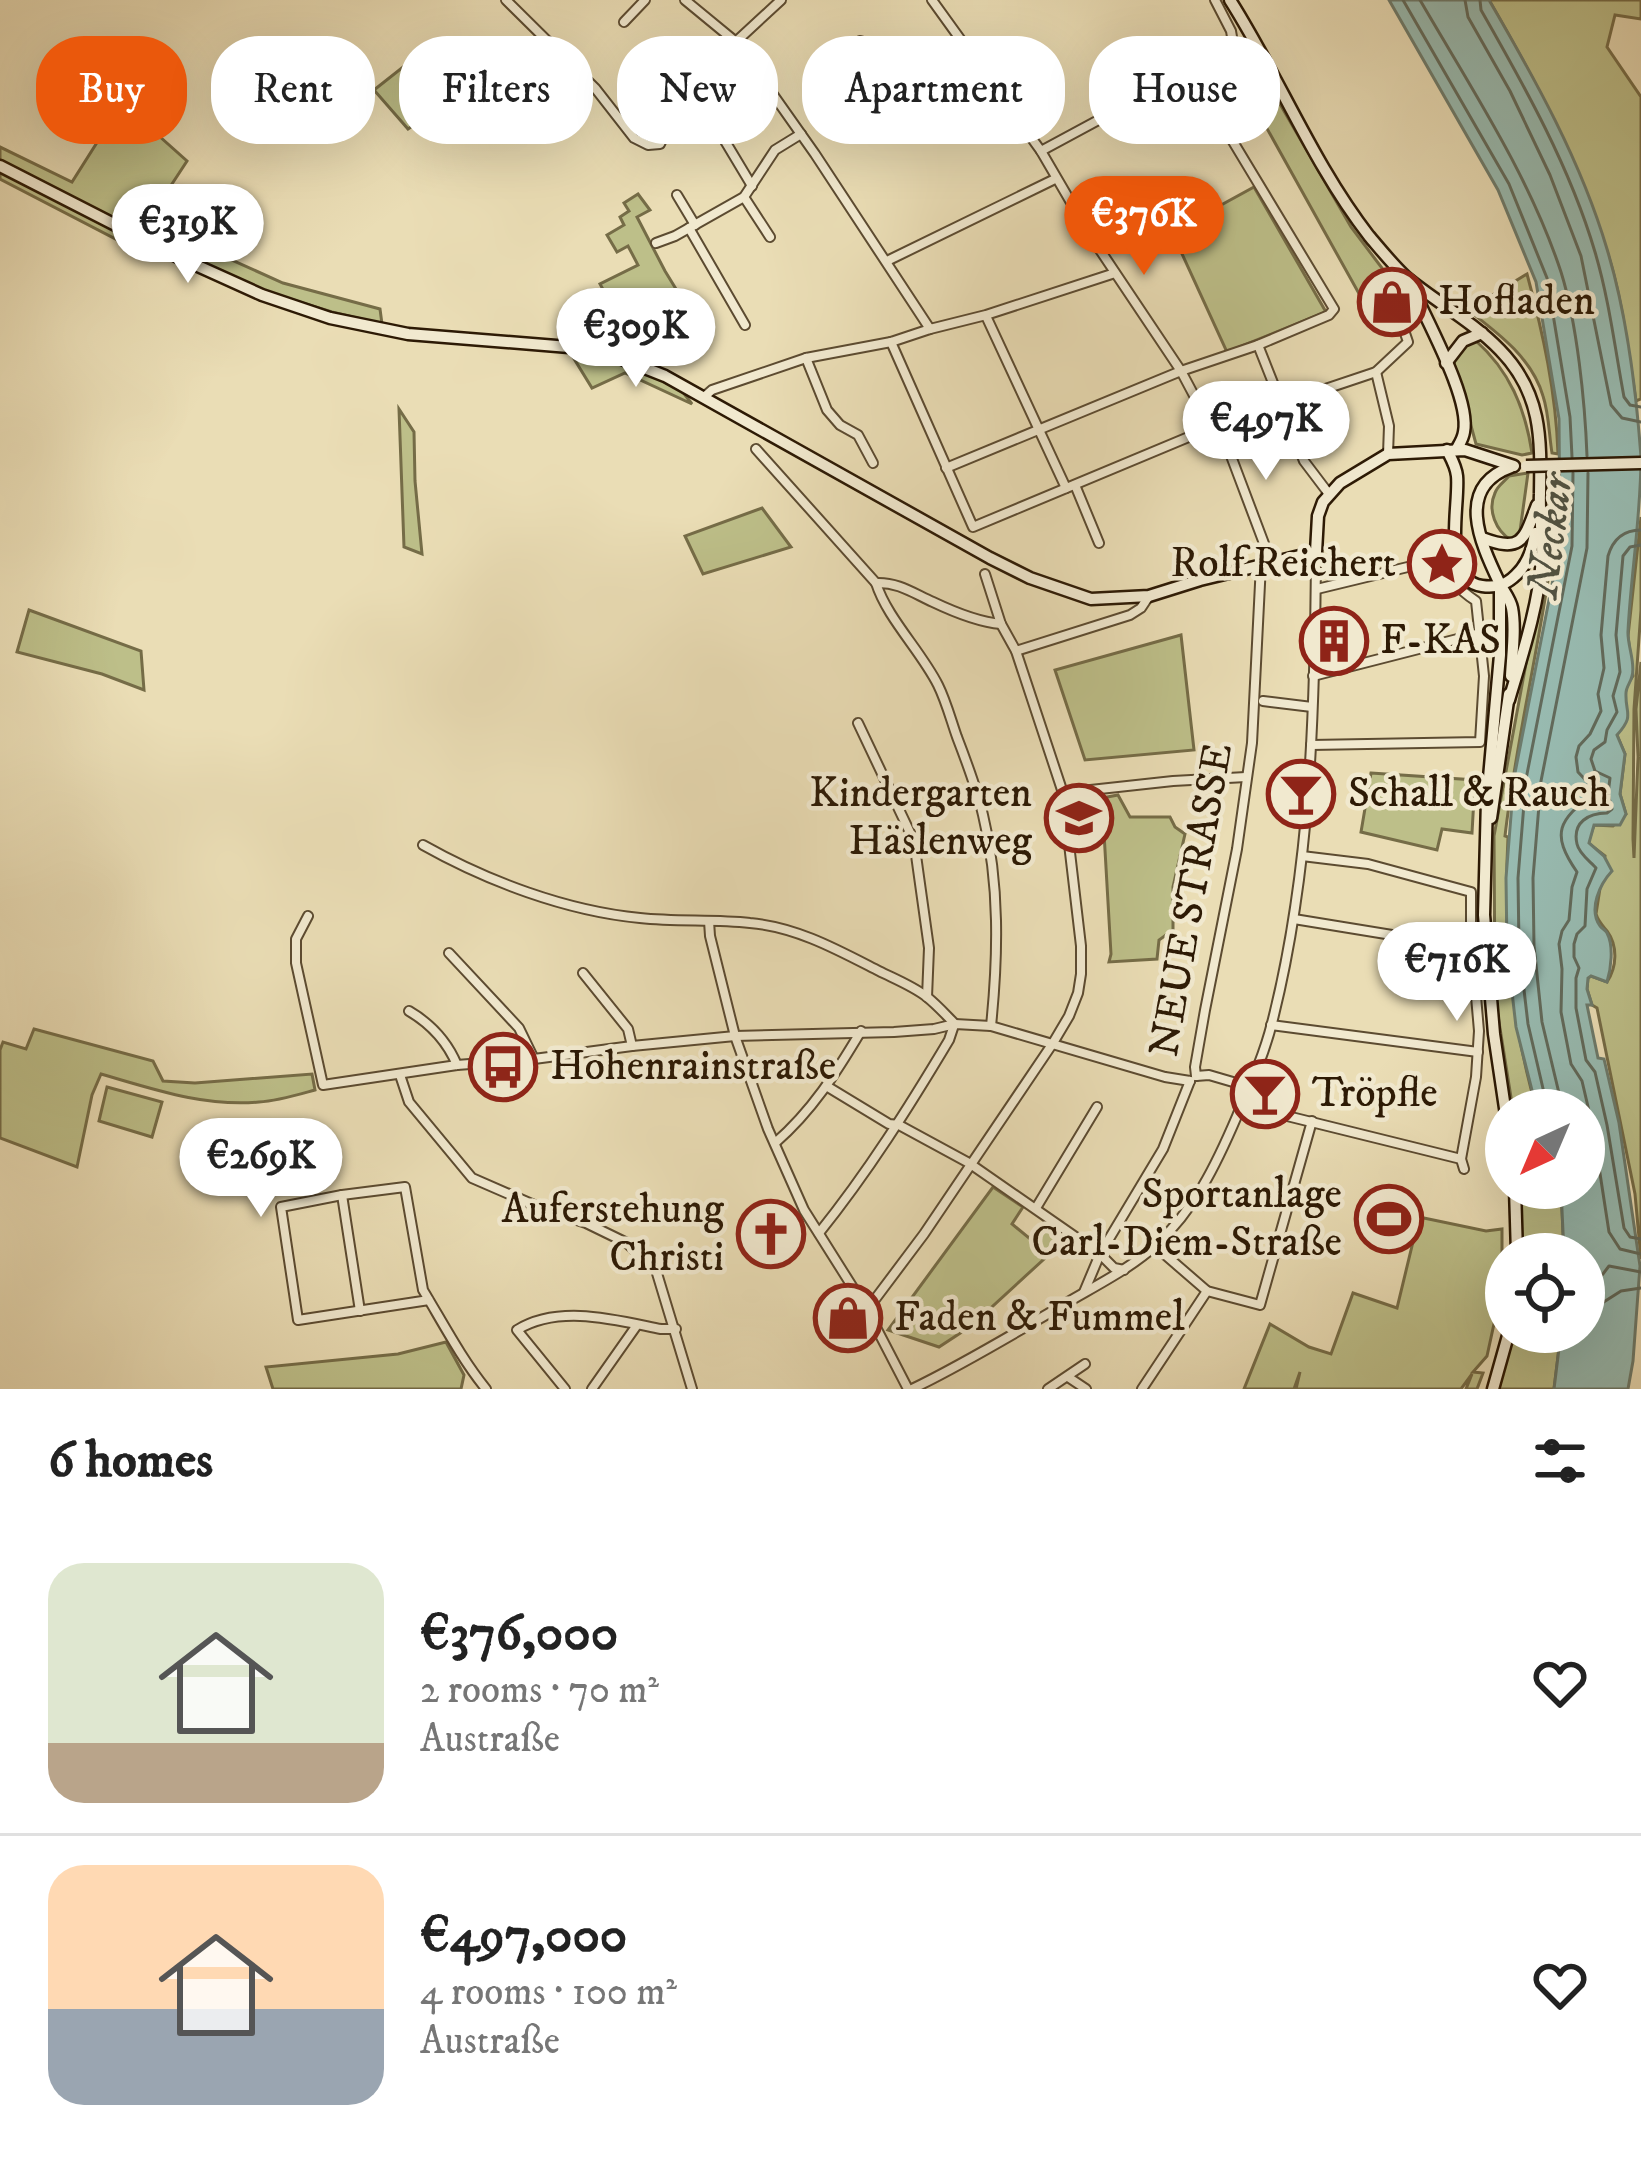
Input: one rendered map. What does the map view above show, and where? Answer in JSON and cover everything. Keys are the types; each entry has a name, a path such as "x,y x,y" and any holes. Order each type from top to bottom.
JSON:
{"main road":[{"path":"1230,0 1252,36"},
{"path":"1280,86 1372,240 1408,279 1482,333 1516,369 1535,409 1540,436 1542,560 1509,700"},
{"path":"0,166 262,295 330,318 408,334 580,348 665,376 1030,578 1091,599 1149,596 1316,552 1320,509 1329,494 1388,454 1475,452 1514,466 1641,463"},
{"path":"1408,279 1465,418 1463,436 1452,450 1457,477 1454,554 1466,579 1500,586 1517,574 1534,542 1540,499"},
{"path":"1446,363 1463,340 1482,333"},
{"path":"1487,839 1509,700 1513,622 1475,507 1478,495 1495,474 1514,466"},
{"path":"1482,538 1506,545 1518,543 1540,499"},
{"path":"1500,586 1484,915 1503,1089"},
{"path":"1493,1389 1502,1353"}],"street":[{"path":"506,0 596,88 617,116"},
{"path":"624,22 645,0"},
{"path":"685,0 729,36"},
{"path":"742,36 781,0"},
{"path":"932,0 958,36"},
{"path":"1216,0 1231,36"},
{"path":"656,243 744,197 775,150 802,134 778,101"},
{"path":"1041,151 1089,125"},
{"path":"727,144 752,186"},
{"path":"809,144 930,329"},
{"path":"1036,144 1215,426 1235,465 1266,563"},
{"path":"946,468 1181,370 1329,315 1334,309 1235,144"},
{"path":"887,261 1055,179"},
{"path":"677,195 745,326"},
{"path":"744,197 770,237"},
{"path":"704,397 806,358 891,342 1115,273"},
{"path":"891,342 973,527 1215,426 1376,372 1408,342 1392,295"},
{"path":"986,315 1099,543"},
{"path":"1258,345 1304,461 1329,494"},
{"path":"806,358 827,410 858,435 874,463"},
{"path":"1376,372 1389,426 1388,454"},
{"path":"756,449 876,583 939,687 983,815 997,920 992,1026"},
{"path":"709,921 735,1036 775,1143 804,1210 910,1389 984,1352 1124,1270 1182,1217 1211,1175 1271,1025 1302,856 1311,745 1316,552"},
{"path":"1311,745 1480,742 1484,676 1476,601 1451,577 1454,554 1317,590"},
{"name":"NEUE STRASSE","path":"1084,1293 1100,1254 1163,1148 1193,1079 1237,849 1266,563"},
{"path":"867,1310 1053,1043 1069,1016 1082,974 1063,793 985,574"},
{"path":"876,583 893,582 936,604 1001,624"},
{"path":"1016,651 1130,615 1149,596"},
{"path":"1313,676 1481,633"},
{"path":"1263,701 1312,707"},
{"path":"858,723 914,841 929,948 927,998"},
{"path":"1063,793 1246,777"},
{"path":"423,845 512,887 573,904 640,919 750,923 788,930 839,950 927,998 955,1024"},
{"path":"1244,1101 1462,1164 1479,1031 1472,892 1369,864 1302,856"},
{"path":"308,916 296,939 296,963 323,1085 457,1065 735,1036 934,1029 955,1024 992,1026 1165,1077 1209,1075 1250,1087"},
{"path":"1294,919 1393,935 1471,938"},
{"path":"449,953 519,1028 534,1059"},
{"path":"583,973 628,1029 632,1046"},
{"path":"409,1011 449,1046 457,1065"},
{"path":"819,1234 899,1125 955,1024"},
{"path":"1271,1025 1478,1052"},
{"path":"775,1143 828,1087 862,1031"},
{"path":"400,1075 409,1102 472,1178 586,1223 627,1244 656,1270 692,1389"},
{"path":"828,1087 889,1124 969,1163 1114,1268 1124,1270"},
{"path":"1036,1208 1097,1108"},
{"path":"1155,1246 1207,1291 1260,1305 1312,1121"},
{"path":"429,1300 298,1320 281,1207 405,1187 423,1290 486,1389"},
{"path":"342,1195 360,1311"},
{"path":"1142,1389 1207,1291"},
{"path":"565,1389 518,1330 569,1315 676,1329"},
{"path":"592,1389 638,1324"},
{"path":"1048,1389 1085,1364"},
{"path":"1068,1377 1086,1389"}],"green space":[{"path":"1489,0 1641,0 1641,19 1615,15 1607,47 1641,97 1641,399 1636,401 1616,283 1594,213 1553,119"},
{"path":"399,70 399,119 375,91"},
{"path":"1280,104 1351,227 1397,288 1362,299 1276,144 1280,144"},
{"path":"96,144 168,144 187,161 147,222 283,283 380,309 382,324 263,291 168,247 156,260 0,179 0,147 72,182"},
{"path":"1254,187 1326,312 1227,352 1172,232"},
{"path":"638,194 650,210 637,217 687,307 668,317 669,323 585,338 572,309 605,293 600,284 638,265 628,246 617,252 607,235 624,225 620,217 629,211 624,203"},
{"path":"1527,274 1548,363 1558,454 1552,453 1545,403 1531,370 1513,347 1468,310"},
{"path":"1475,340 1498,364 1514,391 1532,453 1476,444 1453,360"},
{"path":"568,349 601,356 679,387 692,404 625,373 592,388"},
{"path":"399,409 414,432 422,554 404,547"},
{"path":"1528,473 1520,531 1511,540 1494,520 1493,500 1509,476"},
{"path":"1552,473 1559,473 1550,567 1505,836 1511,975 1532,1089 1510,1089 1495,997 1494,836 1548,533"},
{"path":"762,508 791,547 703,574 685,536"},
{"path":"1641,517 1633,839 1634,858 1641,662 1641,1259 1635,1194 1597,1008 1587,989 1591,976 1607,982 1614,963 1611,937 1596,914 1605,856 1588,843 1594,825 1613,826 1626,814 1620,794 1625,754 1617,735 1633,676 1628,636"},
{"path":"29,610 141,651 144,690 17,652"},
{"path":"1181,635 1194,750 1085,760 1055,670"},
{"path":"1371,773 1475,780 1472,833 1442,829 1437,850 1361,832"},
{"path":"1118,795 1130,817 1170,817 1185,834 1173,887 1173,930 1159,940 1157,959 1109,962 1102,798"},
{"path":"34,1029 153,1061 163,1081 312,1074 315,1090 266,1101 218,1102 101,1074 77,1167 0,1138 0,1050 3,1042 26,1049"},
{"path":"107,1087 162,1102 152,1137 99,1121"},
{"path":"993,1187 1023,1207 1012,1224 1029,1238 1043,1223 1067,1238 971,1326 939,1347 888,1330"},
{"path":"1521,1209 1562,1209 1563,1233 1521,1233"},
{"path":"1419,1217 1486,1231 1502,1229 1502,1233 1485,1233 1488,1353 1473,1372 1483,1373 1477,1389 1466,1389 1472,1374 1461,1389 1296,1389 1300,1372 1294,1389 1244,1389 1270,1324 1331,1354 1353,1293 1397,1308"},
{"path":"446,1342 464,1375 461,1389 273,1389 266,1367 398,1354"},
{"path":"1507,1353 1558,1353 1554,1389 1499,1389"}],"water":[{"path":"1389,0 1489,0 1540,90 1584,184 1607,249 1625,326 1641,457 1628,631 1633,671 1626,691 1627,718 1617,735 1625,754 1620,794 1626,814 1620,825 1594,825 1589,843 1612,871 1595,905 1597,919 1609,938 1611,958 1607,982 1588,978 1592,1005 1587,1005 1619,1123 1640,1266 1628,1389 1554,1389 1558,1353 1605,1353 1605,1233 1563,1233 1562,1209 1605,1209 1605,1089 1532,1089 1516,1027 1507,948 1506,878 1514,778 1560,544 1559,419 1536,282 1498,190"}],"place":[{"name":"Hofladen","path":"1392,302"},
{"name":"Rolf Reichert","path":"1442,564"},
{"name":"F-KAS","path":"1334,641"},
{"name":"Schall & Rauch","path":"1301,794"},
{"name":"Kindergarten Häslenweg","path":"1079,818"},
{"name":"Hohenrainstraße","path":"503,1067"},
{"name":"Tröpfle","path":"1265,1094"},
{"name":"Sportanlage Carl-Diem-Straße","path":"1389,1219"},
{"name":"Auferstehung Christi","path":"771,1234"},
{"name":"Faden & Fummel","path":"848,1318"}],"water label":[{"name":"Neckar","path":"1551,536"}]}
